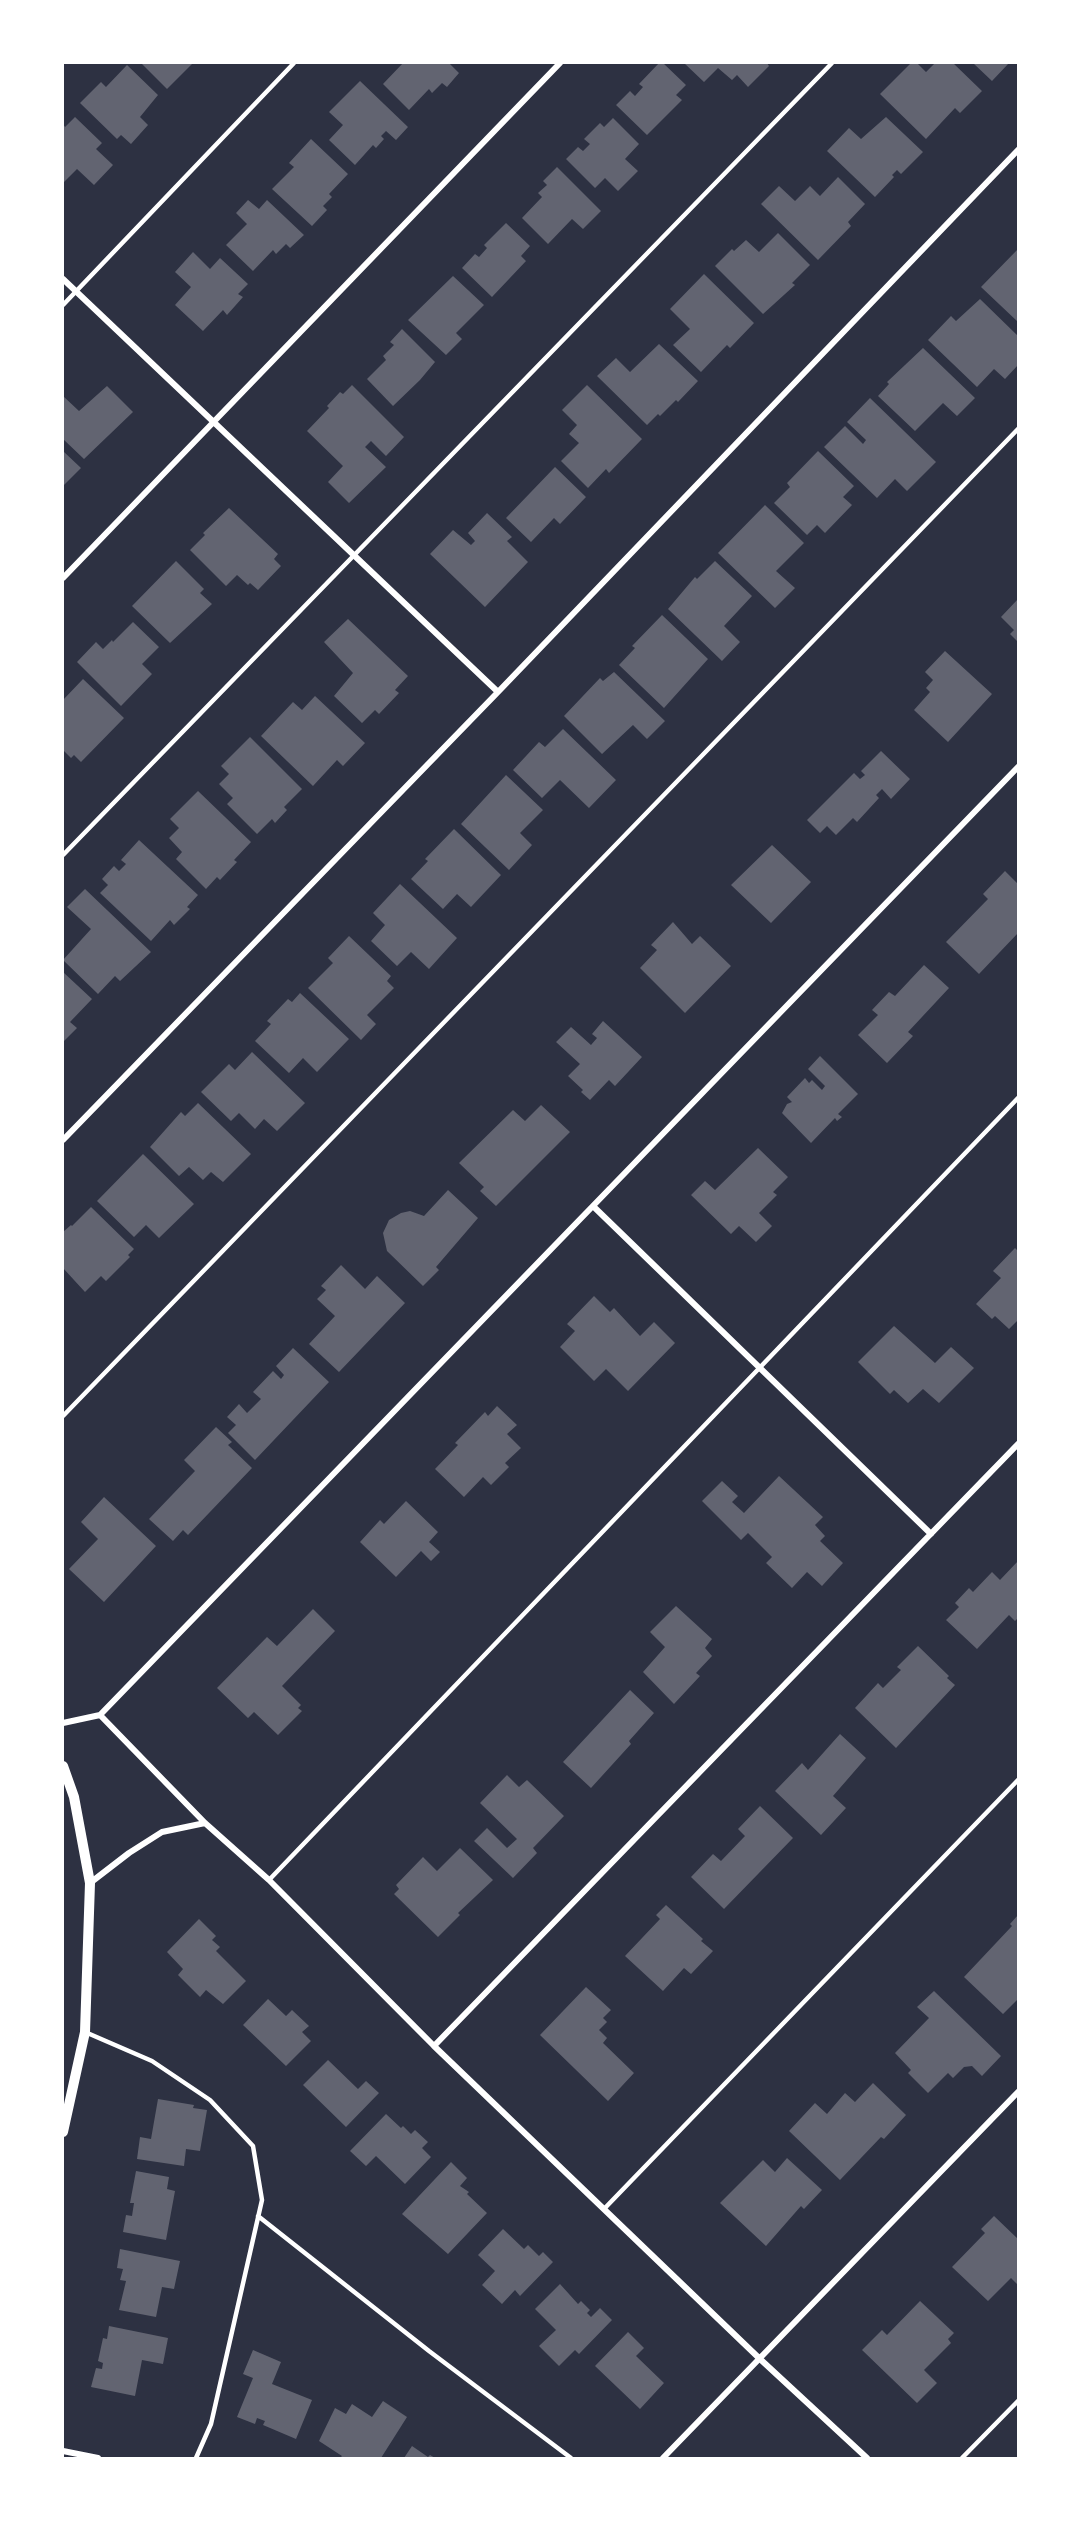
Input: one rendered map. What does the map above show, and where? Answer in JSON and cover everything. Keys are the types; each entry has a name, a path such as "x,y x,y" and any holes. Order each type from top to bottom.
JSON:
{"street":[{"path":"63,578 560,63"},
{"path":"63,1140 498,692 1018,150"},
{"path":"63,279 498,692"},
{"path":"63,1723 100,1715 1018,767"},
{"path":"594,1207 931,1534"},
{"path":"434,2046 1018,1444"},
{"path":"100,1715 205,1822 269,1880 434,2046 760,2359 867,2458"},
{"path":"63,1766 74,1797 90,1883 85,2032 63,2132"},
{"path":"90,1883 129,1853 162,1832 205,1822"},
{"path":"663,2458 1018,2092"},
{"path":"63,2451 98,2458"}],"lane":[{"path":"63,304 294,63"},
{"path":"63,855 832,63"},
{"path":"63,1416 1018,429"},
{"path":"269,1880 1018,1098"},
{"path":"604,2209 1018,1780"},
{"path":"85,2032 152,2061 210,2100 253,2146 262,2200 211,2424 196,2458"},
{"path":"258,2216 429,2351 571,2458"},
{"path":"962,2458 1018,2401"}],"building":[{"path":"141,63 193,63 167,89"},
{"path":"403,63 449,63 459,73 447,87 442,83 432,93 429,89 409,110 383,84"},
{"path":"659,63 663,63 686,85 676,95 682,100 647,135 616,105 630,91 635,96 643,87 639,84"},
{"path":"684,63 767,63 769,66 748,87 737,75 732,80 718,68 704,82"},
{"path":"911,63 917,63 926,72 935,63 953,63 982,91 960,113 955,108 926,139 880,94"},
{"path":"973,63 1009,63 992,81"},
{"path":"127,65 158,95 140,117 148,125 131,144 121,135 117,139 80,103 101,82 106,87"},
{"path":"360,81 408,127 396,140 386,131 381,136 384,139 376,148 373,145 355,165 329,140 343,125 329,112"},
{"path":"75,117 102,143 96,149 113,165 94,185 77,169 63,183 63,124 65,127"},
{"path":"886,117 923,152 901,174 897,170 892,175 894,177 875,197 827,151 849,128 861,139"},
{"path":"613,118 639,144 625,159 638,171 618,191 605,178 595,188 566,159 578,147 583,151 590,144 584,139 600,123 604,127"},
{"path":"311,139 348,174 329,194 332,197 323,206 327,210 312,226 272,189 294,167 289,163"},
{"path":"557,167 601,211 583,229 572,219 548,244 522,218 542,197 538,193 547,185 543,181"},
{"path":"838,177 865,204 848,222 851,226 818,260 761,204 779,186 795,201 810,186 820,196"},
{"path":"248,200 259,209 267,200 304,235 290,248 286,244 276,254 273,250 253,271 226,245 247,224 236,213"},
{"path":"506,223 530,246 521,256 526,261 492,297 462,268 475,254 479,257 487,248 484,245"},
{"path":"778,233 810,265 792,283 795,285 763,314 715,266 732,249 734,251 746,240 759,252"},
{"path":"1018,249 1018,322 981,287"},
{"path":"193,252 210,269 220,258 248,284 238,294 243,297 227,315 223,310 203,331 175,305 191,287 175,272"},
{"path":"704,274 754,323 730,348 727,345 701,372 673,345 690,329 670,309"},
{"path":"453,276 484,305 456,333 462,339 446,355 408,320"},
{"path":"980,299 1018,336 1018,365 1005,379 994,369 977,387 928,340 951,316 956,321"},
{"path":"402,329 435,362 393,406 367,379 386,360 383,356 394,345 390,342"},
{"path":"659,344 698,381 678,402 676,400 647,425 597,376 616,358 630,372"},
{"path":"923,348 975,398 957,416 943,403 915,431 878,396 889,384 887,382"},
{"path":"352,385 404,437 386,456 371,441 365,447 386,467 349,503 328,482 343,466 307,431 329,408 327,406 340,392 343,394"},
{"path":"587,385 642,439 609,473 606,469 588,488 561,461 579,443 569,434 577,425 562,410"},
{"path":"107,386 133,412 84,459 63,439 63,396 79,411"},
{"path":"870,398 936,462 907,491 895,479 877,498 824,447 845,426 863,444 866,440 847,422"},
{"path":"63,451 81,468 63,486"},
{"path":"818,451 854,486 843,497 852,505 825,533 817,525 807,535 774,503 790,487 787,483"},
{"path":"555,467 586,497 560,524 554,518 531,542 506,518"},
{"path":"765,505 804,543 776,571 795,588 775,608 718,553"},
{"path":"229,508 278,554 274,559 281,566 258,590 237,575 226,586 190,550 205,535 203,533"},
{"path":"487,513 512,537 507,541 528,562 485,607 430,554 453,530 471,545 475,541 468,533"},
{"path":"176,561 204,589 200,593 212,604 170,643 132,606"},
{"path":"715,561 752,596 724,626 740,642 722,661 668,609 695,577 697,579"},
{"path":"1018,599 1018,642 1010,634 1014,630 1001,617"},
{"path":"662,615 708,659 664,708 619,665 635,648 632,646"},
{"path":"348,619 408,676 395,690 399,693 379,714 375,710 362,723 334,696 353,673 324,642"},
{"path":"133,622 159,647 142,664 152,674 121,706 77,662 96,642 103,649"},
{"path":"945,651 992,694 948,742 914,710 930,692 926,688 933,680 925,672"},
{"path":"614,672 665,721 647,739 633,725 602,754 564,716 600,678 603,681"},
{"path":"83,679 124,718 81,762 74,755 71,758 63,750 63,700"},
{"path":"315,696 365,743 343,766 337,760 313,786 261,736 293,702 302,710"},
{"path":"563,729 616,780 589,808 560,780 542,798 513,770 539,742 545,747"},
{"path":"250,737 302,789 284,807 287,810 275,823 272,819 257,834 227,804 233,798 219,784 229,774 221,766"},
{"path":"881,751 910,779 891,799 882,789 876,795 879,798 857,822 853,818 836,835 827,826 820,833 807,820 854,773 860,779 865,775 861,771"},
{"path":"506,775 543,810 520,833 532,845 509,870 461,824"},
{"path":"198,791 251,842 220,880 217,877 206,889 176,859 182,852 169,838 179,828 170,819"},
{"path":"454,829 501,875 471,907 457,894 443,909 411,879 428,861 425,859"},
{"path":"139,840 198,895 187,907 190,909 174,925 170,920 151,941 100,893 108,885 102,879 114,866 119,871 126,864 121,860"},
{"path":"772,845 811,882 771,923 731,885"},
{"path":"1005,871 1018,884 1018,933 979,974 946,942 988,899 983,894"},
{"path":"400,884 457,938 429,969 411,952 397,966 371,941 385,925 373,913"},
{"path":"85,889 151,952 120,981 115,976 98,994 63,960 91,929 67,907"},
{"path":"673,922 692,944 700,936 731,966 685,1013 640,968 657,950 651,945"},
{"path":"349,936 391,976 387,981 394,988 367,1015 376,1024 361,1040 308,988 333,963 328,958"},
{"path":"924,965 949,988 908,1032 913,1036 887,1063 858,1035 878,1015 872,1010 889,992 895,996"},
{"path":"63,972 92,999 70,1022 77,1028 63,1042"},
{"path":"300,993 349,1039 317,1072 303,1058 289,1073 255,1041 271,1024 267,1021 288,999 292,1002"},
{"path":"603,1021 642,1057 615,1086 609,1080 590,1100 568,1076 580,1064 556,1042 571,1027 591,1045 597,1038 592,1034"},
{"path":"252,1052 305,1103 277,1131 264,1119 255,1129 239,1113 231,1121 201,1092 229,1064 235,1070"},
{"path":"820,1056 858,1094 838,1114 842,1117 837,1121 835,1118 811,1143 782,1113 787,1104 792,1102 787,1097 805,1078 809,1083 812,1080 822,1090 825,1086 808,1069"},
{"path":"198,1103 251,1154 223,1182 211,1172 203,1180 189,1167 179,1176 150,1147 181,1112 185,1116"},
{"path":"541,1105 570,1132 496,1206 480,1191 484,1187 459,1163 513,1110 525,1121"},
{"path":"758,1148 788,1177 773,1192 777,1195 759,1213 772,1226 756,1242 739,1226 731,1234 691,1195 705,1181 715,1190"},
{"path":"143,1154 194,1204 159,1238 146,1225 134,1237 97,1201"},
{"path":"448,1190 478,1218 436,1267 439,1270 423,1286 387,1251 383,1233 389,1220 401,1213 410,1211 424,1216"},
{"path":"91,1207 134,1249 128,1255 130,1257 106,1281 101,1276 85,1292 63,1268 63,1232"},
{"path":"1015,1248 1018,1251 1018,1320 1009,1329 995,1316 992,1319 976,1304 1001,1278 993,1271"},
{"path":"341,1265 365,1289 377,1276 405,1303 339,1372 309,1344 335,1316 317,1299 326,1290 321,1286"},
{"path":"594,1296 610,1312 614,1308 640,1336 654,1322 675,1343 628,1391 606,1369 594,1381 560,1347 575,1331 567,1324"},
{"path":"894,1326 935,1363 951,1347 974,1368 939,1403 923,1389 908,1403 894,1390 890,1394 858,1362"},
{"path":"293,1348 329,1382 255,1460 228,1433 236,1425 227,1417 239,1404 247,1413 261,1399 253,1392 273,1371 281,1379 284,1375 276,1366"},
{"path":"497,1406 517,1425 507,1434 521,1448 505,1463 509,1467 491,1485 483,1477 464,1497 435,1469 458,1445 455,1443 485,1412 488,1416"},
{"path":"216,1427 232,1442 228,1445 252,1468 188,1535 183,1530 173,1541 149,1519 195,1471 184,1460"},
{"path":"779,1476 823,1517 815,1525 825,1536 820,1541 843,1563 822,1586 807,1572 792,1588 766,1563 772,1557 748,1533 741,1540 702,1501 722,1481 738,1496 732,1502 744,1513"},
{"path":"104,1497 156,1546 104,1602 69,1569 98,1539 81,1522"},
{"path":"406,1501 438,1532 429,1542 440,1552 431,1561 421,1551 396,1577 360,1542 380,1520 384,1524"},
{"path":"1018,1561 1018,1618 1015,1621 1009,1615 977,1649 946,1620 959,1607 955,1603 969,1588 973,1592 992,1572 1000,1580"},
{"path":"676,1606 712,1639 705,1648 712,1656 696,1673 700,1676 674,1704 643,1672 665,1647 650,1632"},
{"path":"313,1609 335,1631 282,1686 301,1705 298,1708 302,1711 278,1735 254,1712 248,1718 217,1688 267,1637 277,1646"},
{"path":"918,1646 949,1676 947,1678 955,1685 896,1748 855,1708 878,1683 883,1688 901,1670 897,1667"},
{"path":"630,1690 654,1713 629,1741 631,1744 591,1788 563,1762"},
{"path":"840,1734 866,1758 833,1796 846,1808 821,1835 775,1791 802,1763 808,1770"},
{"path":"507,1775 519,1787 527,1780 564,1816 533,1848 537,1853 513,1878 474,1841 487,1828 507,1848 517,1839 480,1803"},
{"path":"760,1806 793,1838 724,1909 691,1877 713,1854 721,1861 745,1836 738,1829"},
{"path":"460,1848 493,1880 458,1913 460,1915 438,1937 394,1894 399,1889 396,1885 423,1857 437,1871"},
{"path":"666,1905 713,1951 691,1974 684,1968 663,1991 625,1956 660,1919 656,1915"},
{"path":"1018,1915 1018,1999 1003,2014 964,1977 1012,1926 1010,1924"},
{"path":"199,1919 216,1936 212,1940 220,1947 216,1951 246,1981 223,2004 206,1990 200,1997 178,1975 183,1969 167,1952"},
{"path":"586,1987 611,2010 603,2018 607,2022 599,2030 607,2038 603,2043 634,2073 608,2101 540,2035"},
{"path":"934,1991 1001,2056 982,2076 972,2066 964,2067 953,2078 948,2073 928,2093 908,2073 911,2070 895,2053 929,2018 917,2007"},
{"path":"268,1999 286,2016 292,2010 309,2026 302,2032 311,2041 286,2066 243,2025"},
{"path":"328,2060 358,2089 366,2081 379,2093 346,2127 303,2085"},
{"path":"873,2083 906,2115 884,2139 881,2137 840,2180 789,2131 815,2103 827,2114 845,2093 855,2102"},
{"path":"158,2099 194,2105 193,2108 207,2110 200,2151 186,2149 184,2166 137,2159 140,2137 151,2139"},
{"path":"386,2114 401,2128 403,2126 411,2134 415,2130 428,2142 422,2148 431,2157 405,2184 376,2156 366,2166 350,2151"},
{"path":"787,2158 822,2190 804,2209 801,2206 766,2246 720,2203 763,2160 775,2172"},
{"path":"451,2162 467,2178 460,2186 469,2192 467,2194 487,2213 448,2254 402,2214"},
{"path":"136,2171 169,2177 167,2189 175,2191 166,2240 123,2232 126,2215 132,2216 134,2203 130,2203"},
{"path":"994,2216 1018,2239 1018,2285 1011,2278 988,2301 952,2267 985,2233 981,2229"},
{"path":"503,2229 524,2249 528,2245 539,2256 543,2252 553,2262 520,2296 515,2290 502,2304 482,2285 495,2271 478,2255"},
{"path":"120,2249 180,2261 174,2289 162,2287 156,2317 119,2310 126,2281 120,2280 123,2269 117,2268"},
{"path":"560,2284 578,2304 581,2301 590,2310 587,2313 591,2317 600,2308 612,2320 579,2354 575,2350 559,2366 539,2346 556,2330 535,2309"},
{"path":"920,2301 954,2333 948,2339 951,2343 924,2370 937,2383 917,2403 862,2350 882,2330 887,2335"},
{"path":"109,2326 168,2338 163,2364 142,2360 135,2396 91,2387 96,2368 102,2369 103,2363 98,2361 103,2338 107,2339"},
{"path":"628,2332 644,2348 636,2356 664,2383 640,2409 595,2366"},
{"path":"253,2350 281,2362 272,2384 312,2400 296,2439 263,2425 265,2421 257,2418 255,2424 237,2417 253,2378 243,2374"},
{"path":"383,2401 407,2417 381,2458 340,2458 342,2456 319,2441 335,2408 346,2414 352,2404 372,2417"},
{"path":"412,2446 428,2457 430,2455 435,2458 404,2458"}]}
